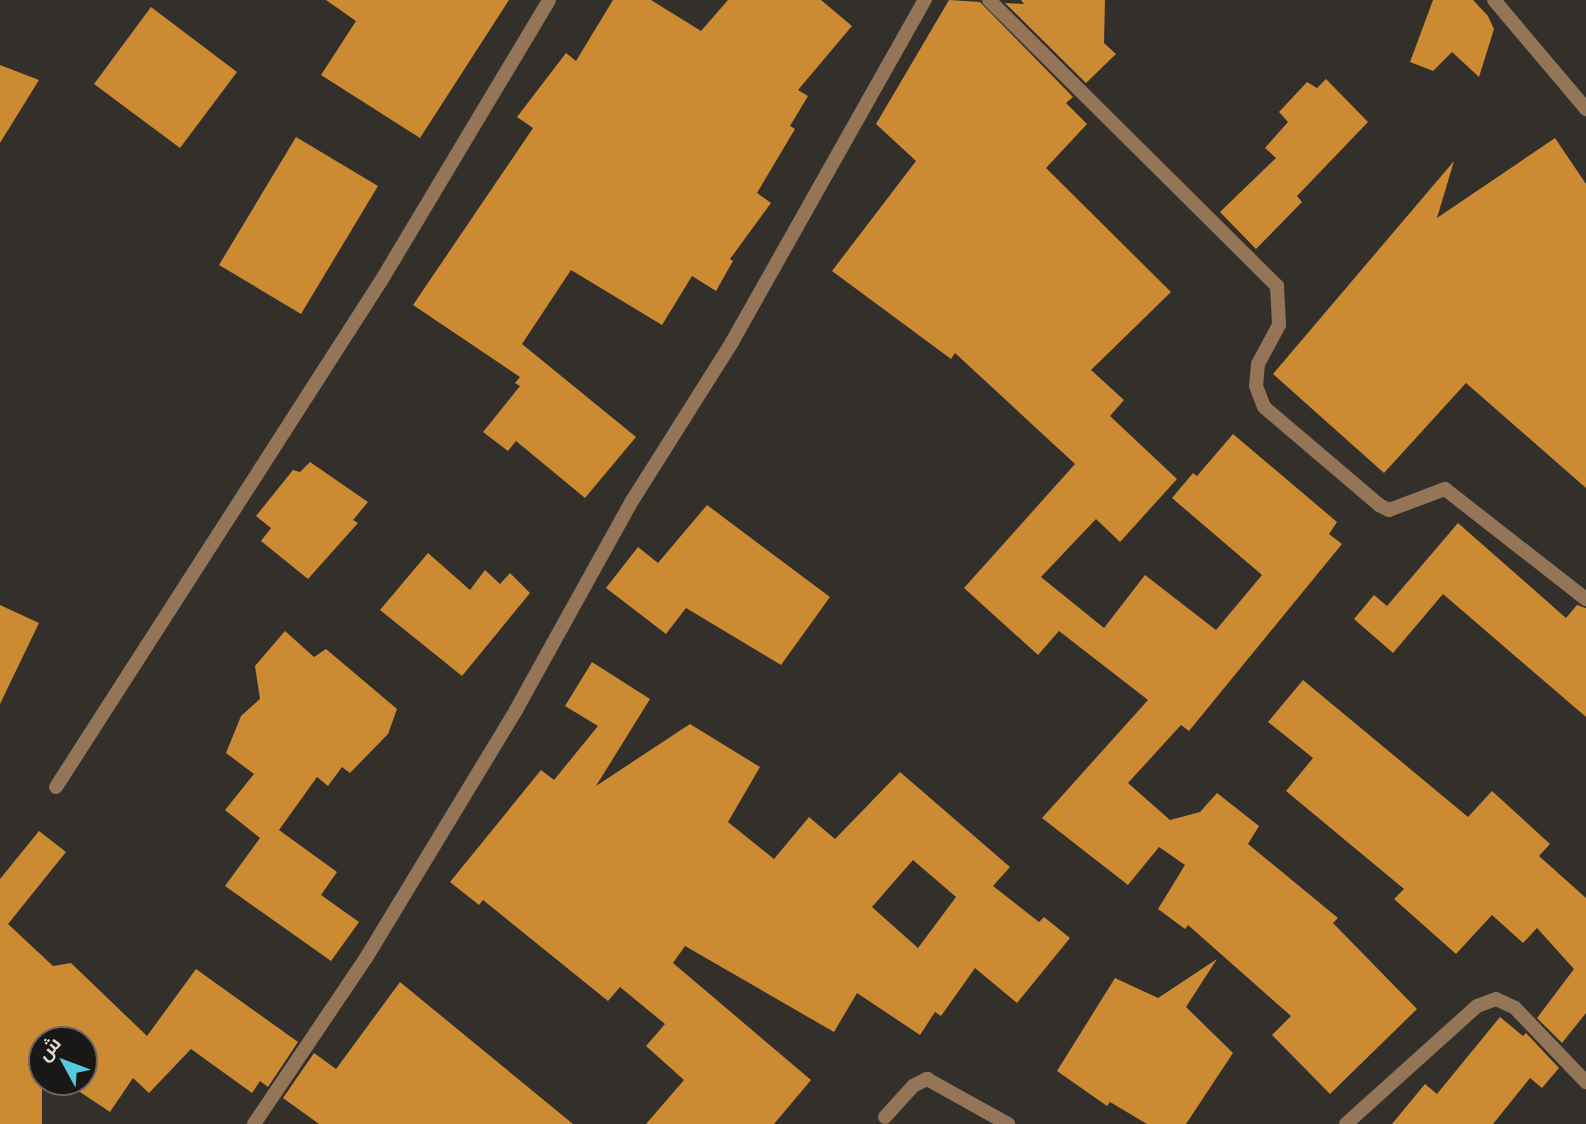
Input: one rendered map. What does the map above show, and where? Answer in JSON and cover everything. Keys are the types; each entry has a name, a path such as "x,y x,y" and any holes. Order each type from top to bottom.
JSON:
{"street":[{"path":"56,786 381,281 549,0"},
{"path":"254,1124 366,958 516,710 632,500 732,342 925,0"},
{"path":"989,0 1277,286 1279,324 1258,364 1256,386 1264,407 1379,505 1389,510 1445,489 1586,599"},
{"path":"1494,0 1583,100"},
{"path":"1346,1124 1477,1006 1496,999 1515,1008 1586,1082"},
{"path":"886,1122 913,1086 927,1079 1008,1124"}],"building":[{"path":"326,0 509,0 420,138 321,75 356,21"},
{"path":"613,0 651,0 701,31 728,0 821,0 852,26 798,90 808,96 790,126 795,129 757,193 771,203 730,259 733,261 716,291 692,276 662,325 571,270 522,344 636,437 585,498 516,441 508,451 483,432 520,386 515,383 520,377 413,305 533,128 517,117 566,53 576,61"},
{"path":"949,0 980,2 1073,97 1066,103 1087,124 1046,168 1171,292 1091,370 1124,400 1110,416 1177,479 1120,542 1096,519 1041,577 1104,628 1145,575 1216,630 1262,575 1172,498 1193,473 1197,476 1233,434 1337,522 1329,534 1342,544 1189,731 1181,725 1128,783 1170,820 1200,812 1217,793 1259,826 1248,844 1338,918 1333,923 1417,1009 1330,1094 1272,1035 1291,1016 1188,925 1185,929 1158,909 1185,865 1159,847 1128,885 1042,818 1148,700 1059,631 1038,655 964,588 1075,464 955,353 951,359 832,271 916,161 876,124"},
{"path":"1021,0 1105,0 1104,43 1116,54 1086,83 1005,3 1024,4"},
{"path":"1433,0 1473,0 1488,16 1494,29 1479,77 1452,52 1433,71 1410,62"},
{"path":"151,7 237,72 180,148 94,84"},
{"path":"0,65 39,80 0,143"},
{"path":"1326,79 1368,122 1297,196 1302,202 1256,249 1220,212 1276,158 1265,148 1288,122 1279,112 1307,82 1317,88"},
{"path":"296,137 378,186 301,314 219,265"},
{"path":"1555,138 1586,184 1586,488 1466,383 1384,473 1273,374 1454,161 1437,218"},
{"path":"310,462 368,502 353,520 358,523 308,579 261,541 271,528 256,516 293,470 300,472"},
{"path":"707,505 830,597 781,665 686,608 666,634 606,588 638,547 658,563"},
{"path":"1458,523 1566,618 1577,605 1586,608 1586,717 1443,594 1393,653 1354,619 1374,595 1387,606"},
{"path":"428,553 470,590 485,570 500,584 510,573 530,593 462,676 380,610"},
{"path":"0,605 39,623 0,704"},
{"path":"285,631 314,657 326,649 397,709 388,734 350,773 342,767 328,786 317,777 279,830 337,872 321,895 359,922 331,961 225,886 260,838 225,810 254,774 226,753 241,716 260,699 255,666"},
{"path":"592,662 650,699 596,786 690,724 760,767 728,822 774,859 809,817 835,839 900,772 1010,867 993,886 1039,922 1044,917 1070,938 1017,1003 975,968 941,1016 935,1012 920,1035 857,993 834,1032 685,946 673,963 811,1080 774,1124 646,1124 684,1080 646,1046 665,1024 620,987 608,1001 483,900 479,905 450,882 541,770 554,780 598,726 565,706","holes":["913,860 956,897 918,948 872,907"]},
{"path":"1303,680 1468,817 1492,791 1550,844 1539,856 1586,898 1586,1013 1562,1043 1537,1018 1574,969 1537,928 1523,943 1492,915 1456,954 1394,899 1404,889 1286,791 1313,758 1268,722"},
{"path":"39,831 66,852 8,924 53,966 71,963 147,1036 196,969 298,1042 268,1087 260,1081 252,1093 191,1049 149,1093 133,1078 110,1112 86,1096 98,1096 98,1026 28,1026 28,1096 42,1096 42,1124 0,1124 0,879"},
{"path":"1217,959 1186,1007 1233,1053 1186,1124 1147,1124 1110,1102 1107,1106 1057,1071 1115,978 1158,998"},
{"path":"400,982 573,1124 319,1124 283,1098 314,1053 336,1069"},
{"path":"1500,1017 1523,1036 1526,1033 1559,1068 1542,1088 1530,1078 1493,1124 1392,1124 1425,1084 1437,1094"}]}
